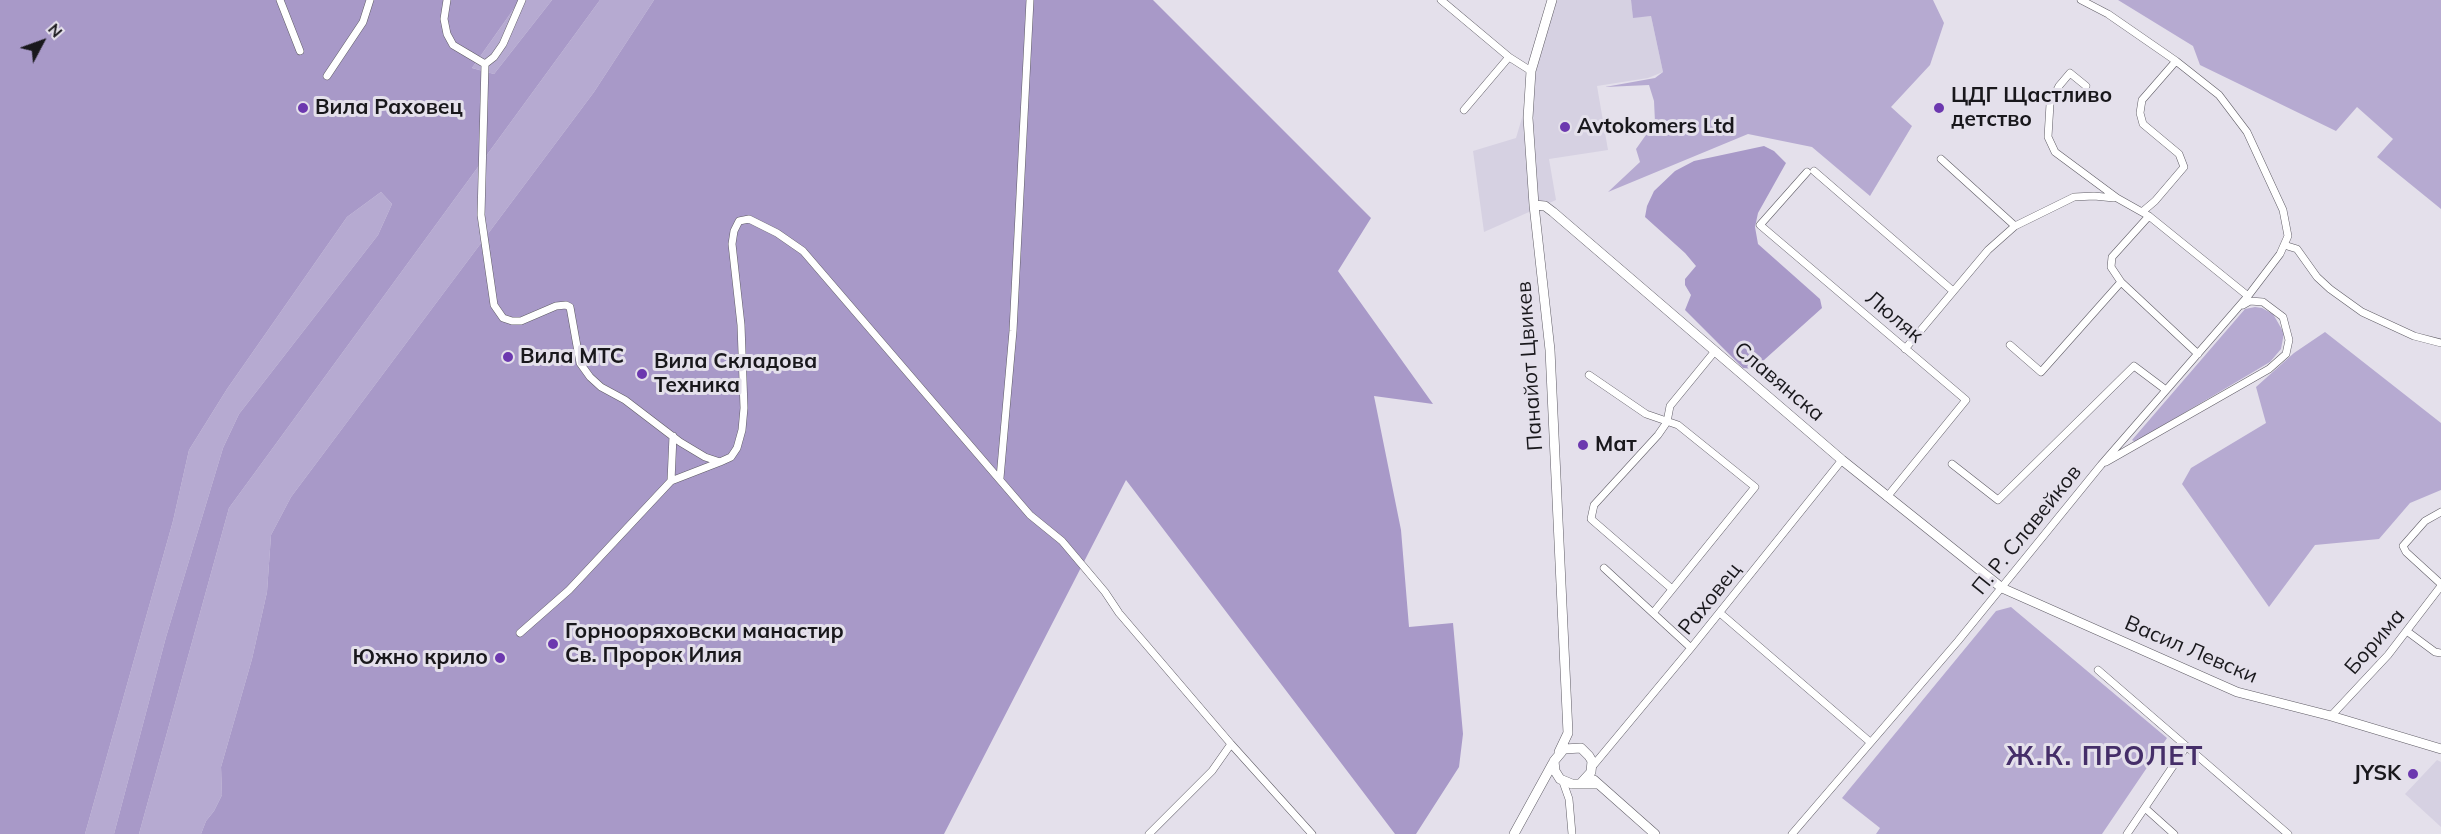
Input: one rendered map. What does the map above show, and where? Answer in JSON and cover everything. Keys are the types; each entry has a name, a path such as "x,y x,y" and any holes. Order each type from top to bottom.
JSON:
{"street":[{"path":"280,0 300,51"},
{"path":"327,76 363,22 370,0"},
{"path":"447,0 444,19 447,34 453,45 485,64"},
{"path":"485,64 494,57 503,44 522,0"},
{"path":"1000,478 1016,286 1030,0"},
{"path":"1441,0 1509,57 1532,70"},
{"name":"Панайот Цвикев","path":"1552,0 1532,70 1528,118 1534,205 1550,350 1568,733 1559,752"},
{"path":"2081,0 2108,14 2176,61 2219,95 2247,132 2283,210 2288,227 2284,245 2297,249 2317,277 2362,312 2414,336 2441,343"},
{"path":"1464,110 1509,57"},
{"path":"2176,61 2142,100 2140,113 2143,124 2179,154 2184,162 2184,168 2112,257 2111,267 2121,282 2198,354"},
{"path":"485,64 481,215 494,304 503,318 512,321 520,321 566,304 570,307 577,353 584,370 601,387 625,400 673,436 705,457 720,462"},
{"path":"2086,86 2070,73 2059,86 2050,104 2048,137 2055,152 2117,198 2145,214 2248,296"},
{"path":"1941,159 2015,226"},
{"name":"Люляк","path":"1887,497 1966,400 1760,225 1810,171 1953,291"},
{"path":"1905,349 1988,250 2015,226 2074,197 2117,198"},
{"name":"Славянска","path":"1534,205 1545,206 1553,212 1842,460 2002,588"},
{"path":"520,633 569,590 671,482 731,457 737,448 742,430 744,408 741,326 732,244 739,221 749,219 777,233 803,251 1030,515 1062,541 1105,592 1119,613 1231,744 1312,834"},
{"name":"П. Р. Славейков","path":"1792,834 2002,588 2101,465 2248,296 2284,245"},
{"path":"2010,345 2041,372 2121,282"},
{"path":"2101,465 2269,369 2286,354 2289,340 2283,317 2263,302 2250,301 2238,307"},
{"path":"1672,589 1591,519 1594,505 1667,422 1670,406 1715,351"},
{"path":"1952,464 1998,500 2134,366 2166,390"},
{"path":"1589,375 1646,414 1678,425 1755,488 1653,613"},
{"path":"671,482 673,436"},
{"name":"Раховец","path":"1591,770 1842,460"},
{"path":"2441,512 2425,521 2403,546 2406,552 2441,585"},
{"path":"1604,568 1691,648"},
{"name":"Борима","path":"2331,716 2408,632 2441,585"},
{"name":"Васил Левски","path":"2002,588 2236,692 2331,716 2441,749"},
{"path":"1720,613 1870,742"},
{"path":"2408,632 2435,652 2441,653"},
{"path":"2097,670 2288,834"},
{"path":"1568,733 1589,756 1596,784 1655,834"},
{"path":"1149,834 1212,771 1231,744"},
{"path":"1514,834 1541,781 1559,752 1569,747 1581,748"},
{"path":"2127,834 2186,747"},
{"path":"1589,756 1600,757"},
{"path":"1554,761 1569,799 1572,834"},
{"path":"1569,799 1591,770"},
{"path":"1541,781 1560,779 1596,784"},
{"path":"2145,808 2174,834"}],"shaded area":[{"path":"0,0 520,0 472,68 494,74 552,0 600,0 229,508 139,834 114,834 166,637 223,448 239,414 378,235 392,204 381,192 347,217 227,389 189,450 173,521 85,834 0,834"},
{"path":"520,0 552,0 494,74 472,68"},
{"path":"600,0 654,0 594,92 291,497 271,535 267,592 252,659 221,767 222,795 214,811 206,821 201,834 139,834 229,508"},
{"path":"654,0 1153,0 1371,218 1338,271 1433,404 1374,396 1401,530 1409,627 1453,623 1463,734 1459,767 1416,834 1395,834 1126,480 944,834 201,834 222,795 221,767 252,659 267,592 271,535 291,497 594,92"},
{"path":"1557,0 1631,0 1633,17 1651,16 1663,72 1648,78 1597,86 1608,150 1549,159 1556,200 1484,232 1473,151 1516,138"},
{"path":"1631,0 1933,0 1944,23 1930,65 1891,107 1912,126 1870,196 1812,147 1748,134 1608,192 1640,162 1636,149 1655,122 1654,101 1649,85 1605,87 1655,78 1663,72 1651,16 1633,18"},
{"path":"2118,0 2441,0 2441,209 2377,157 2393,139 2357,107 2336,131 2200,65 2193,46"},
{"path":"1764,146 1774,151 1786,163 1758,213 1755,227 1758,244 1820,299 1822,308 1754,369 1743,368 1685,310 1691,295 1685,285 1685,279 1696,266 1645,217 1654,191 1675,171 1694,161"},
{"path":"381,192 392,204 378,235 239,414 223,448 166,637 114,834 85,834 173,521 189,450 227,389 347,217"},
{"path":"2255,307 2273,314 2284,333 2281,349 2270,362 2135,442 2132,440 2245,309"},
{"path":"2325,332 2441,423 2441,490 2410,503 2379,539 2315,545 2269,607 2182,484 2191,468 2266,423 2256,387 2294,353"},
{"path":"2011,607 2167,738 2102,834 1876,834 1880,828 1842,798 1996,611"},
{"path":"2437,760 2441,762 2441,827 2405,794"}],"place":[{"name":"Вила Раховец","path":"303,108"},
{"name":"ЦДГ Щастливо детство","path":"1939,108"},
{"name":"Avtokomers Ltd","path":"1565,127"},
{"name":"Вила МТС","path":"508,357"},
{"name":"Вила Складова Техника","path":"642,374"},
{"name":"Мат","path":"1583,445"},
{"name":"Горнооряховски манастир Св. Пророк Илия","path":"553,644"},
{"name":"Южно крило","path":"500,658"},
{"name":"JYSK","path":"2413,774"}],"district":[{"name":"Ж.К. ПРОЛЕТ","path":"2105,757"}]}
